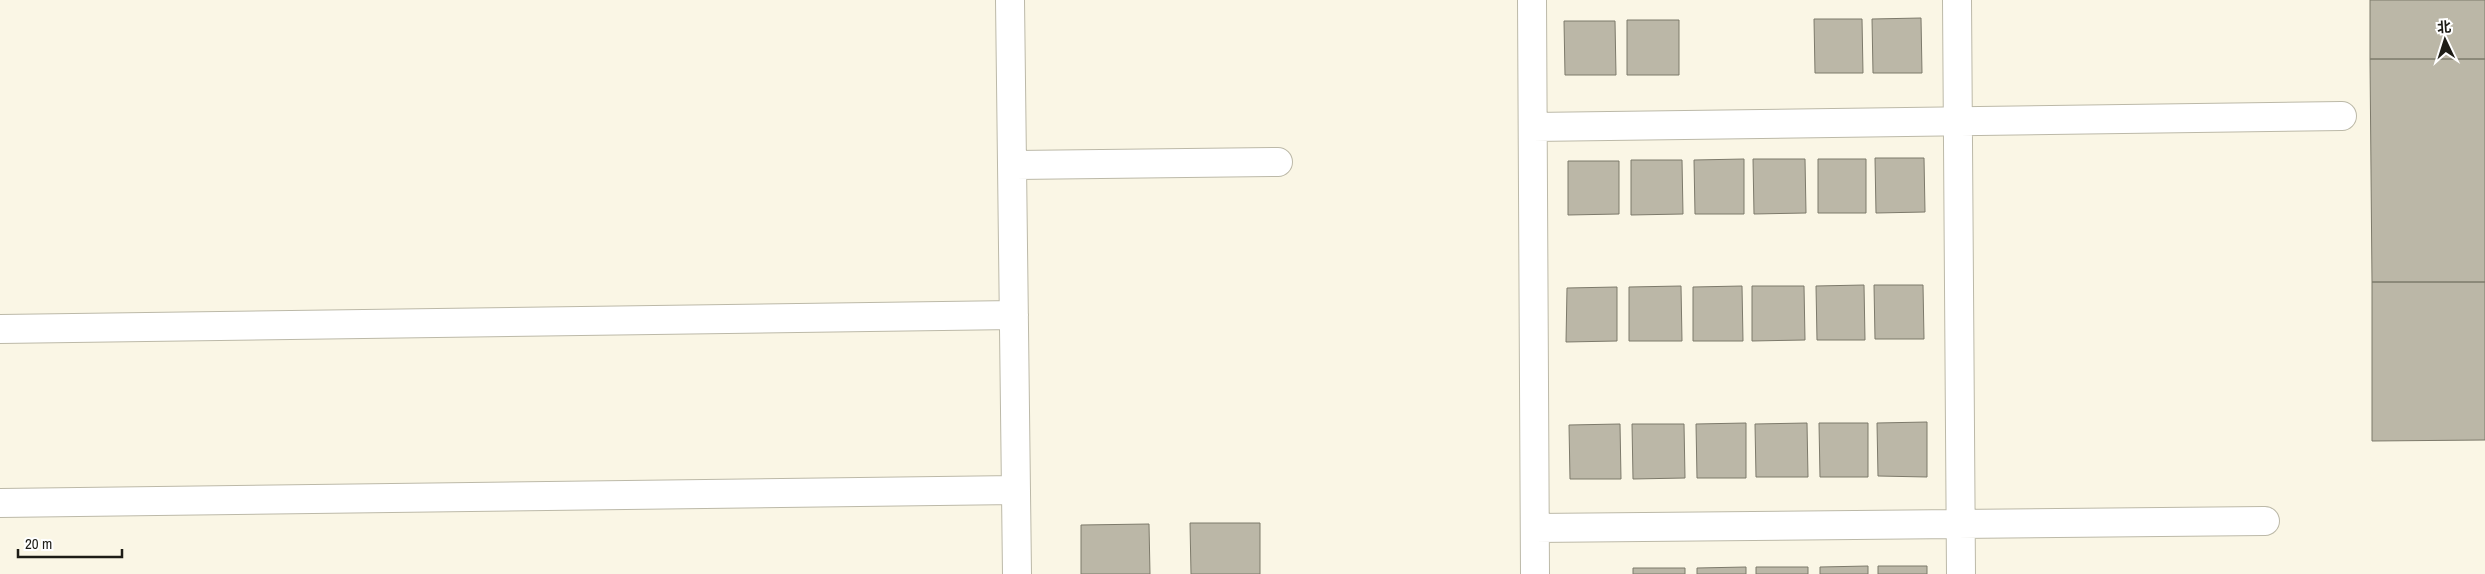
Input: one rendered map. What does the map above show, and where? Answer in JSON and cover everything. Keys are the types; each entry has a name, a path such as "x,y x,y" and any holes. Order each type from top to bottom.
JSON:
{"street":[{"path":"1010,0 1017,574"},
{"path":"1532,0 1535,574"},
{"path":"1957,0 1961,574"},
{"path":"1533,127 2342,116"},
{"path":"1012,165 1278,162"},
{"path":"0,329 1014,315"},
{"path":"0,503 1016,490"},
{"path":"1535,528 2265,521"}],"building":[{"path":"2370,0 2485,0 2485,59 2370,59"},
{"path":"1921,18 1922,73 1873,73 1872,19"},
{"path":"1814,19 1862,19 1863,73 1815,73"},
{"path":"1627,20 1679,20 1679,75 1627,75"},
{"path":"1564,21 1615,21 1616,75 1565,75"},
{"path":"2370,59 2485,59 2485,282 2372,282"},
{"path":"1875,158 1924,158 1925,212 1876,213"},
{"path":"1744,159 1744,214 1695,214 1694,160"},
{"path":"1753,159 1805,159 1806,213 1754,214"},
{"path":"1818,159 1866,159 1866,213 1818,213"},
{"path":"1631,160 1682,160 1683,214 1631,215"},
{"path":"1568,161 1619,161 1619,214 1568,215"},
{"path":"2372,282 2485,282 2485,440 2372,441"},
{"path":"1864,285 1865,340 1817,340 1816,286"},
{"path":"1874,285 1923,285 1924,339 1875,339"},
{"path":"1681,286 1682,341 1629,341 1629,287"},
{"path":"1742,286 1743,341 1693,341 1693,287"},
{"path":"1752,286 1804,286 1805,340 1752,341"},
{"path":"1617,287 1617,341 1566,342 1567,288"},
{"path":"1927,422 1927,477 1878,476 1877,423"},
{"path":"1746,423 1746,478 1697,478 1696,424"},
{"path":"1807,423 1808,477 1756,477 1755,424"},
{"path":"1819,423 1868,423 1868,477 1820,477"},
{"path":"1620,424 1621,479 1570,479 1569,425"},
{"path":"1632,424 1684,424 1685,478 1633,479"},
{"path":"1190,523 1260,523 1260,574 1191,574"},
{"path":"1149,524 1150,574 1081,574 1081,525"},
{"path":"1868,566 1868,574 1820,574 1820,567"},
{"path":"1878,566 1927,566 1927,574 1878,574"},
{"path":"1746,567 1746,574 1697,574 1697,568"},
{"path":"1756,567 1808,567 1808,574 1756,574"},
{"path":"1633,568 1685,568 1685,574 1633,574"}]}
